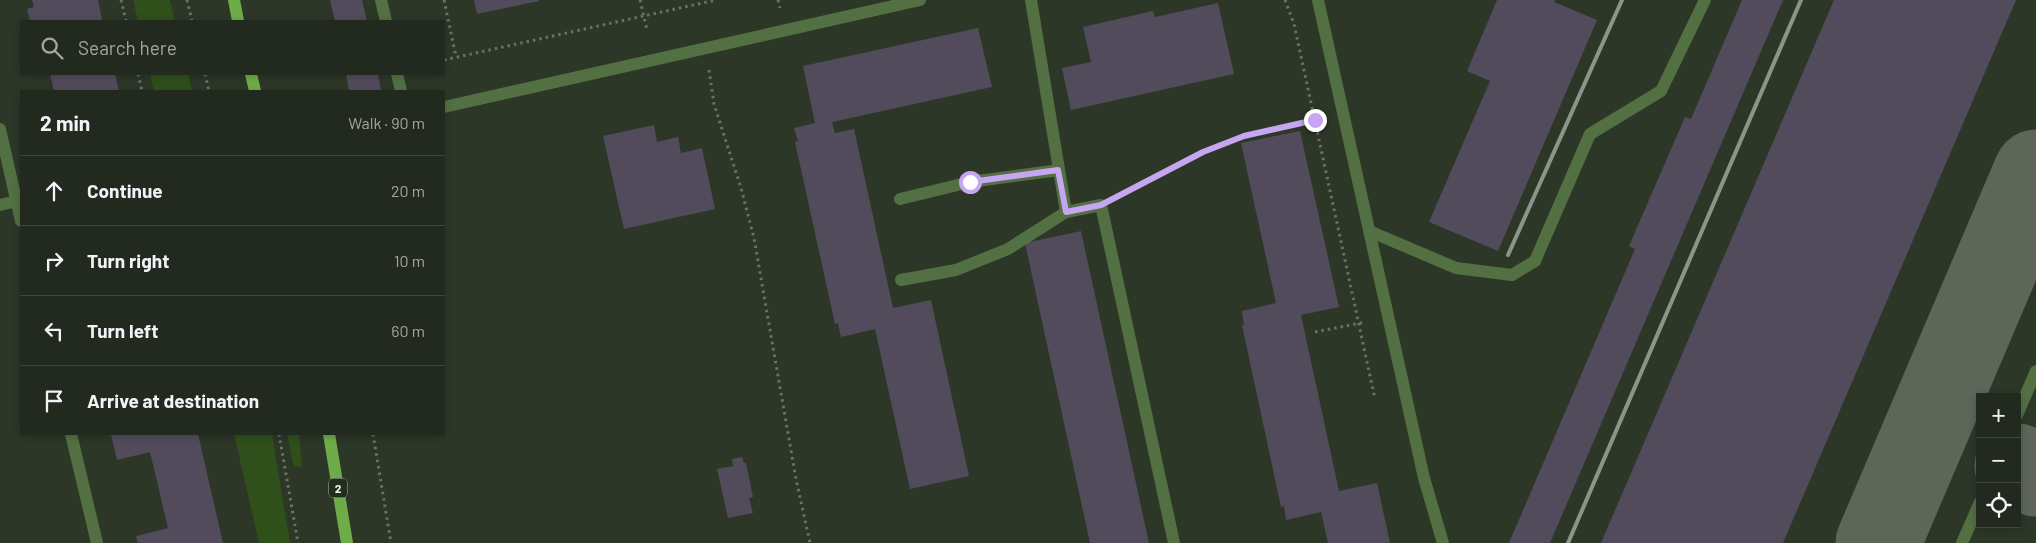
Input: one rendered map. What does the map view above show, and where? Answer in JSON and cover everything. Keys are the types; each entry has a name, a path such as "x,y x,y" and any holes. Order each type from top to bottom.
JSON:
{"main road":[{"path":"234,0 238,20"},
{"path":"251,75 255,90"},
{"name":"2","path":"329,435 347,543"}],"street":[{"path":"381,0 386,20"},
{"path":"445,107 899,2 920,0"},
{"path":"1031,0 1066,212"},
{"path":"1318,0 1424,478 1443,543"},
{"path":"1369,231 1456,268 1512,275 1535,261 1590,134 1661,91 1706,0"},
{"path":"397,75 401,90"},
{"path":"0,130 19,200 0,205"},
{"path":"900,199 970,182 1058,170"},
{"path":"901,280 956,270 1008,249 1066,212 1101,205 1174,543"},
{"path":"2021,405 2036,371"},
{"path":"72,435 97,543"},
{"path":"1962,543 1976,511"}],"path":[{"path":"121,0 126,20"},
{"path":"187,0 192,20"},
{"path":"444,0 456,57"},
{"path":"640,0 647,30"},
{"path":"445,60 716,0"},
{"path":"1285,0 1294,24 1375,399"},
{"path":"706,48 714,104 741,188 754,238 779,389 810,543"},
{"path":"138,75 142,90"},
{"path":"205,75 209,90"},
{"path":"1101,205 1203,152 1244,136 1315,120"},
{"path":"1315,332 1388,318"},
{"path":"279,435 298,543"},
{"path":"373,435 391,543"}],"green space":[{"path":"133,0 170,0 175,20 138,20"},
{"path":"150,75 188,75 192,90 154,90"},
{"path":"234,435 272,435 290,543 259,543"},
{"path":"287,435 299,435 302,466 294,467"}],"building":[{"path":"32,0 98,0 102,20 30,20 27,9 34,7"},
{"path":"330,0 362,0 367,20 335,20"},
{"path":"474,0 539,0 539,1 477,14"},
{"path":"1497,0 1555,0 1554,2 1597,20 1498,251 1429,222 1490,81 1467,71"},
{"path":"1742,0 1783,0 1550,543 1509,543 1635,249 1629,246 1685,117 1691,119"},
{"path":"1834,0 2016,0 1783,543 1601,543"},
{"path":"1218,3 1234,74 1071,110 1062,68 1091,62 1083,27 1153,11 1155,17"},
{"path":"978,28 992,87 832,122 835,133 854,129 893,308 931,300 969,476 910,489 875,329 841,337 838,323 835,324 795,142 798,141 794,128 815,123 803,66"},
{"path":"50,75 115,75 119,90 54,90"},
{"path":"346,75 378,75 381,90 349,90"},
{"path":"654,125 657,142 678,137 681,153 702,148 715,209 624,229 603,136"},
{"path":"1300,131 1339,307 1301,315 1339,491 1377,483 1390,543 1328,543 1321,512 1286,520 1284,506 1281,507 1242,325 1244,325 1242,311 1276,303 1241,143"},
{"path":"1081,231 1149,543 1090,543 1025,243"},
{"path":"111,435 198,435 223,543 138,543 136,536 168,528 150,452 117,460"},
{"path":"742,457 744,463 746,463 753,497 749,498 753,513 728,518 717,469 733,466 732,459"}],"taxiway":[{"path":"1878,543 2036,172"},
{"path":"2021,468 2036,474"}],"railway":[{"path":"1508,255 1622,0"},
{"path":"1568,543 1801,0"}],"route":[{"path":"970,182 1058,170 1066,212 1101,205 1140,183 1203,152 1244,136 1315,120"}]}
